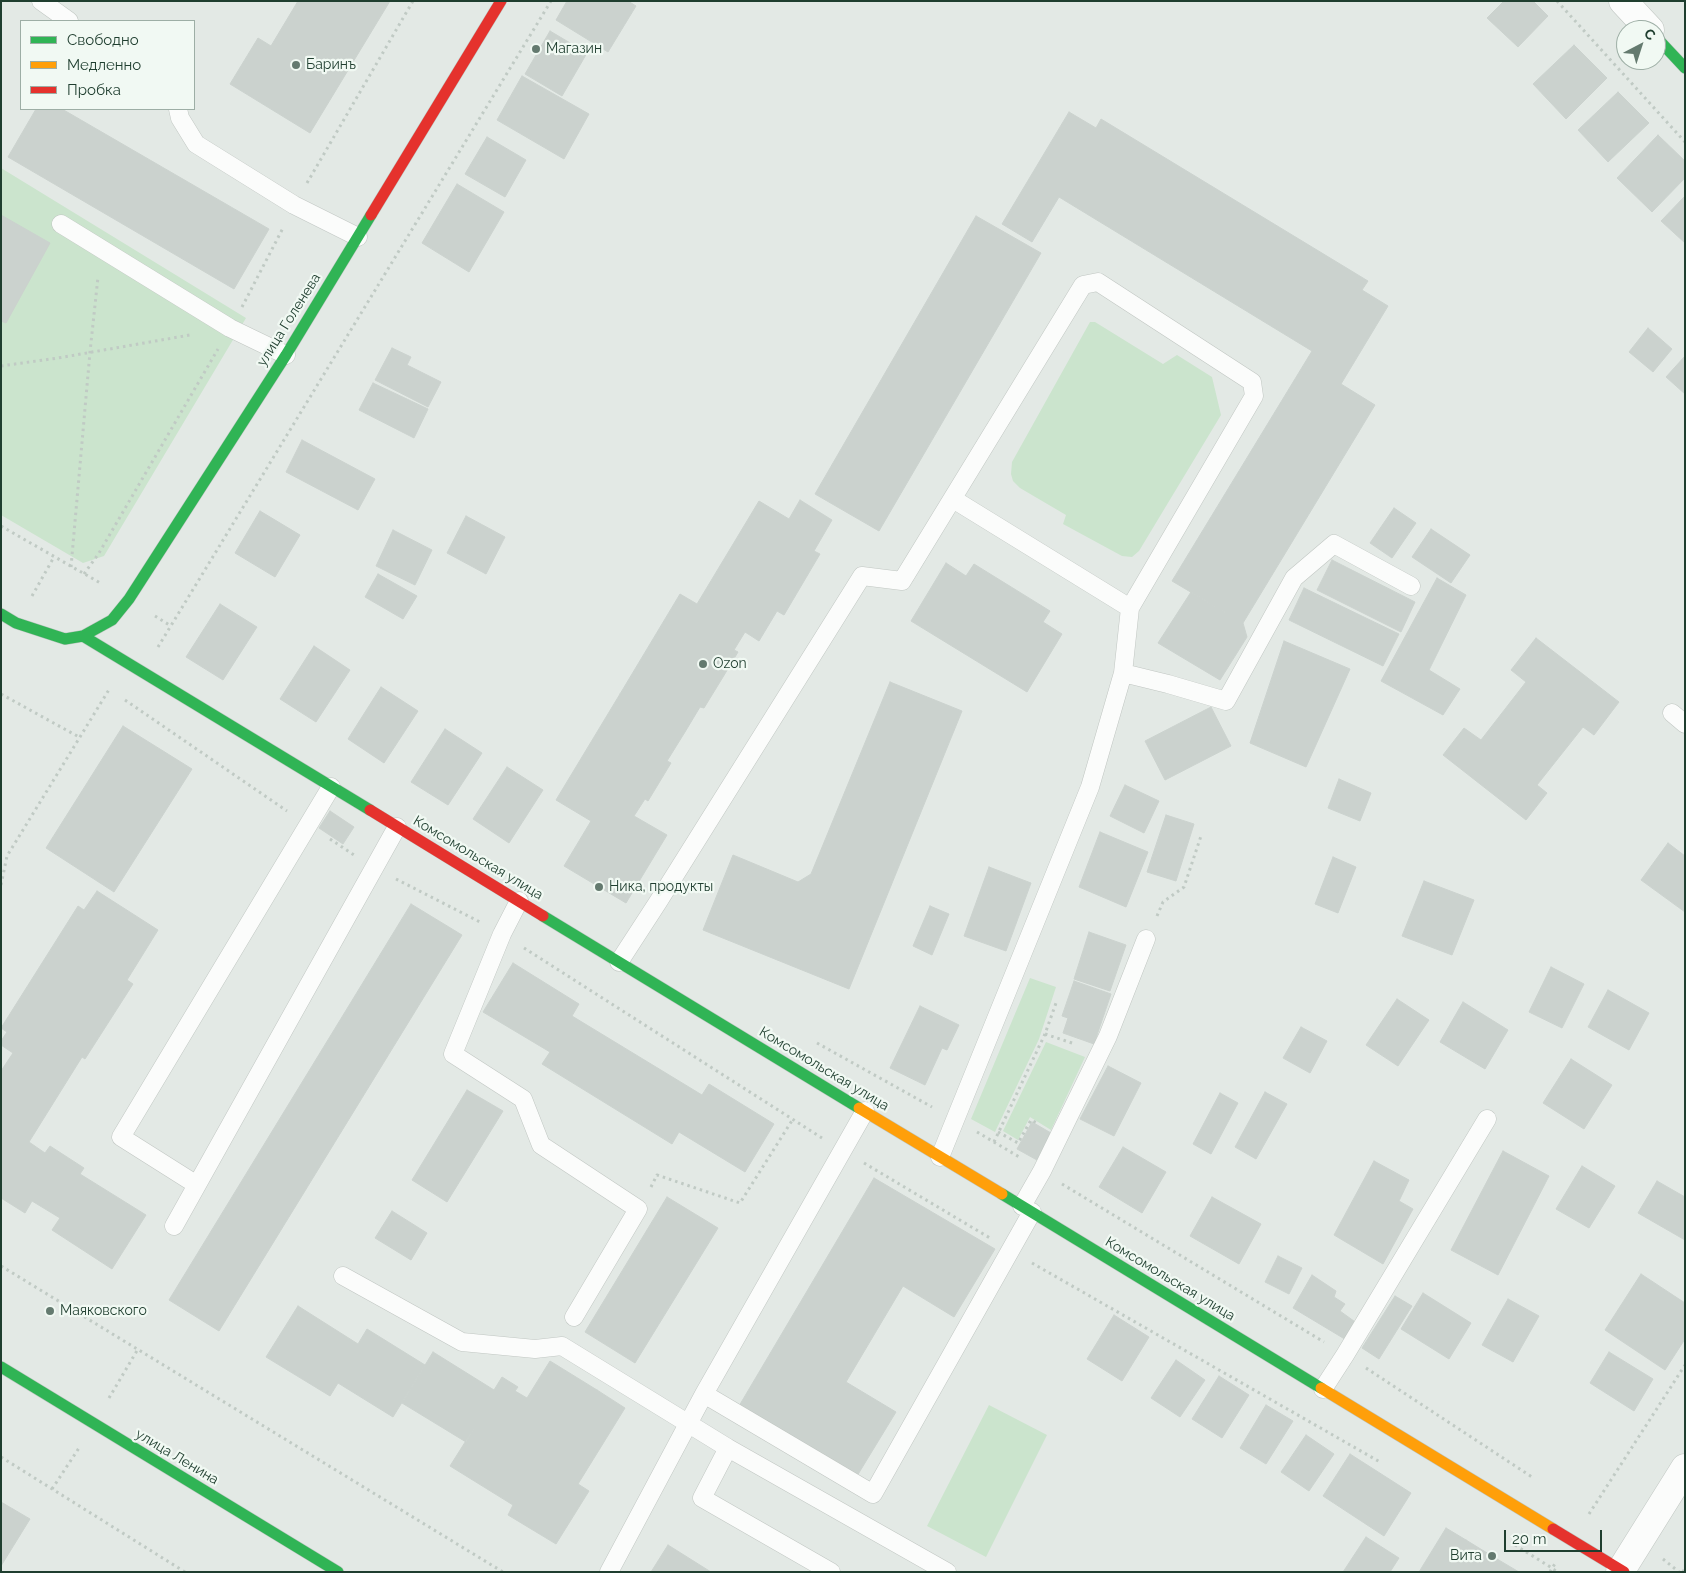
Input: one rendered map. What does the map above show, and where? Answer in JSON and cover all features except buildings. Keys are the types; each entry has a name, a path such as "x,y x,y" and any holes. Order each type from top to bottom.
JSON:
{"street":[{"name":"улица Голенева","path":"83,636 112,620 130,600 286,355 501,1"},
{"path":"1623,1 1641,20"},
{"path":"1666,48 1685,68"},
{"path":"1,614 16,623 65,639 83,636"},
{"name":"Комсомольская улица","path":"83,636 1622,1571"},
{"name":"улица Ленина","path":"1,1367 338,1572"},
{"path":"1622,1571 1685,1468"}],"lane":[{"path":"41,1 68,20"},
{"path":"178,110 180,118 196,144 294,205 358,237"},
{"path":"61,224 230,328 286,355"},
{"path":"619,962 862,576 902,582 1083,285 1098,282 1252,382 1254,396 1130,608 1123,674 1090,787 940,1157"},
{"path":"953,499 1130,608"},
{"path":"1123,674 1168,684 1226,701 1294,578 1334,544 1411,586"},
{"path":"197,1185 121,1137 331,787"},
{"path":"174,1226 397,827"},
{"path":"519,901 502,934 453,1054 523,1099 540,1145 638,1209 574,1317"},
{"path":"704,1394 873,1494 1011,1251 1027,1209 1108,1036 1146,939"},
{"path":"609,1572 704,1394 865,1111"},
{"path":"1323,1389 1487,1119"},
{"path":"343,1276 462,1342 536,1349 562,1346 728,1448 947,1572"},
{"path":"728,1448 702,1498 831,1572"}],"path":[{"path":"84,574 230,328 294,205 413,1"},
{"path":"1,885 7,856 108,689 150,657 171,626 551,1"},
{"path":"1557,1 1685,142"},
{"path":"71,567 101,249"},
{"path":"1,366 230,328"},
{"path":"1,526 130,600 171,626"},
{"path":"108,689 116,694"},
{"path":"1,694 79,738"},
{"path":"124,700 375,868 502,934 842,1150 1011,1251 1381,1463"},
{"path":"1146,939 1163,902 1184,888 1201,836"},
{"path":"994,1142 1045,1034 1056,1003"},
{"path":"1045,1034 1078,1045"},
{"path":"638,1209 657,1175 740,1203 792,1119"},
{"path":"1,1266 504,1572"},
{"path":"1,1458 185,1572"},
{"path":"1551,1570 1589,1515 1597,1519"},
{"path":"1638,1542 1681,1572 1685,1568"},
{"path":"1513,1543 1551,1570 1557,1572"}],"green space":[{"path":"1,168 246,318 104,556 83,563 1,515"},
{"path":"1090,322 1095,322 1163,364 1177,355 1212,377 1221,415 1139,551 1132,557 1122,556 1063,524 1066,515 1020,488 1013,481 1011,474 1012,462"},
{"path":"1030,978 1056,987 1039,1039 995,1132 971,1119"},
{"path":"1046,1042 1085,1057 1051,1130 1030,1117 1018,1140 1003,1131"},
{"path":"989,1405 1047,1435 986,1557 927,1526"}],"traffic: fast":[{"path":"1666,48 1685,68"},
{"path":"83,636 112,620 129,599 286,355 371,215"},
{"path":"1,614 16,623 65,639 83,636 370,810"},
{"path":"543,916 859,1108"},
{"path":"1002,1194 1321,1388"},
{"path":"1,1367 338,1572"}],"traffic: slow":[{"path":"859,1108 1002,1194"},
{"path":"1321,1388 1553,1529"}],"traffic: jam":[{"path":"371,215 501,1"},
{"path":"370,810 543,916"},
{"path":"1553,1529 1624,1572"}],"place":[{"name":"Магазин","path":"536,49"},
{"name":"Баринъ","path":"296,65"},
{"name":"Ozon","path":"703,664"},
{"name":"Ника, продукты","path":"599,887"},
{"name":"Маяковского","path":"50,1311"},
{"name":"Вита","path":"1492,1556"}]}
